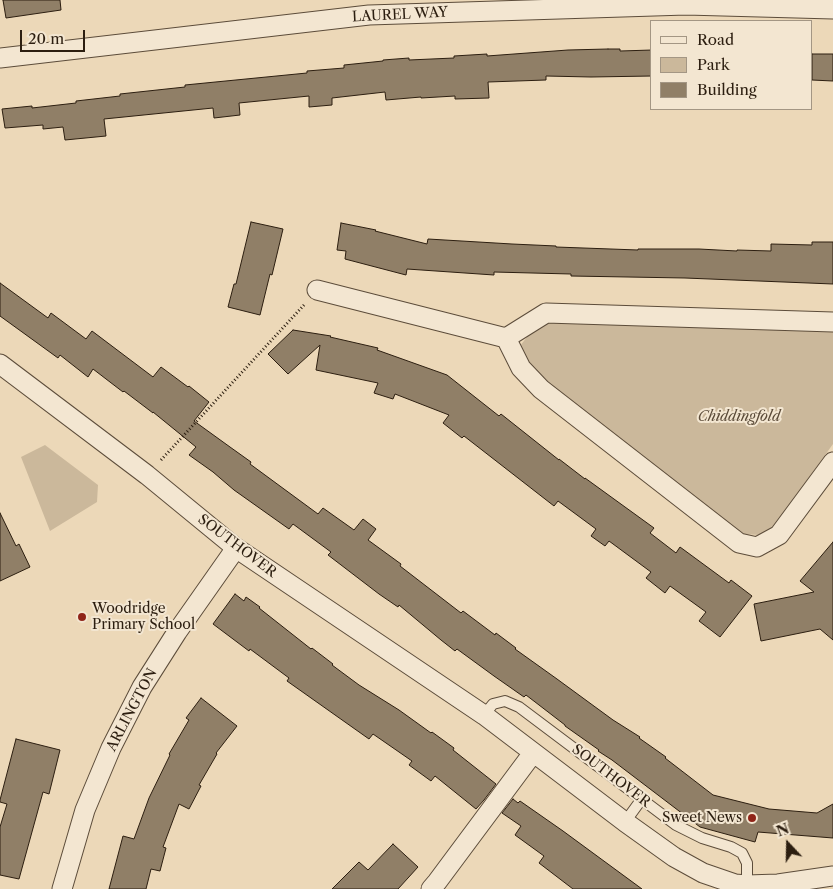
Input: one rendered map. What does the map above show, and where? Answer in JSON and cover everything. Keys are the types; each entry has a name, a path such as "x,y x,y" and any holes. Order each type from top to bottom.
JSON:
{"street":[{"name":"LAUREL WAY","path":"0,58 369,16 686,2 833,9"},
{"path":"317,290 506,338 546,313 833,322"},
{"path":"506,338 521,368 541,389 739,543 757,547 779,535 833,462"},
{"name":"SOUTHOVER","path":"0,364 147,475 236,548 484,715 674,857 703,873 739,886 778,884 833,876"},
{"name":"ARLINGTON","path":"62,889 85,810 111,748 142,687 177,632 236,548"},
{"path":"431,889 533,753"}],"lane":[{"name":"SOUTHOVER","path":"484,715 493,704 505,701 519,707 676,825 702,838 731,847 742,853 747,863 739,886"},
{"path":"625,822 642,800"}],"path":[{"path":"147,475 317,290"}],"green space":[{"name":"Chiddingfold","path":"554,320 833,330 833,444 774,526 760,535 743,534 534,373 520,346 534,328"},
{"path":"45,445 98,485 97,502 50,531 21,457"}],"building":[{"path":"3,0 60,0 61,10 6,18"},
{"path":"568,50 650,50 650,76 546,76 546,80 488,82 489,98 455,99 455,96 386,100 385,92 332,98 332,105 309,107 309,96 239,103 240,115 214,118 213,108 104,119 106,136 65,140 63,127 43,129 43,125 5,128 2,109 76,103 76,101 120,96 120,94 185,87 185,85 307,73 307,71 344,68 344,65 383,60 454,58 454,56 487,54 487,56"},
{"path":"813,54 833,54 833,81 813,80"},
{"path":"251,222 283,229 260,315 228,307 234,284 236,284"},
{"path":"341,223 376,230 427,244 428,239 638,250 771,251 771,244 812,245 812,242 833,242 833,284 571,276 571,274 494,272 494,275 407,269 406,275 345,259 346,251 337,250"},
{"path":"0,283 48,318 51,313 86,339 92,331 153,377 161,367 189,386 209,402 194,421 318,514 323,508 354,530 363,519 376,529 368,540 401,564 400,566 461,613 463,611 495,635 496,633 515,649 613,720 640,737 713,795 769,809 817,813 833,804 833,838 758,832 755,842 700,827 526,695 524,697 457,649 455,651 399,605 398,607 379,594 328,555 331,552 293,524 289,529 234,490 189,455 196,447 153,412 93,369 88,377 60,355 58,358 0,316"},
{"path":"293,330 331,336 378,348 377,350 447,375 499,416 501,414 559,460 654,528 650,533 676,553 680,547 729,583 731,580 752,596 720,637 699,621 706,612 670,586 665,593 646,578 651,572 609,541 605,546 591,536 596,529 558,501 554,506 464,436 462,438 443,423 449,415 395,394 393,399 374,393 378,383 316,370 320,345 288,374 268,354"},
{"path":"0,513 16,546 19,544 30,567 0,581"},
{"path":"833,542 833,640 820,629 761,641 754,604 814,592 800,581"},
{"path":"235,594 244,601 246,597 359,685 454,748 453,750 496,784 484,800 476,809 435,776 431,781 409,765 412,761 373,734 369,739 287,681 289,678 213,624"},
{"path":"201,698 237,726 216,753 189,809 179,804 163,847 166,848 160,871 151,869 146,889 109,889 123,836 134,839 149,798 169,754 189,720 186,718"},
{"path":"16,739 60,750 49,794 43,792 19,879 0,875 0,827 7,804 0,802 0,800"},
{"path":"513,799 518,803 520,801 563,831 642,889 573,889 539,863 544,856 515,835 521,826 502,813"},
{"path":"393,844 418,867 398,889 332,889 359,862 368,870"}],"place":[{"name":"Woodridge Primary School","path":"82,617"},
{"name":"Sweet News","path":"752,818"}]}
